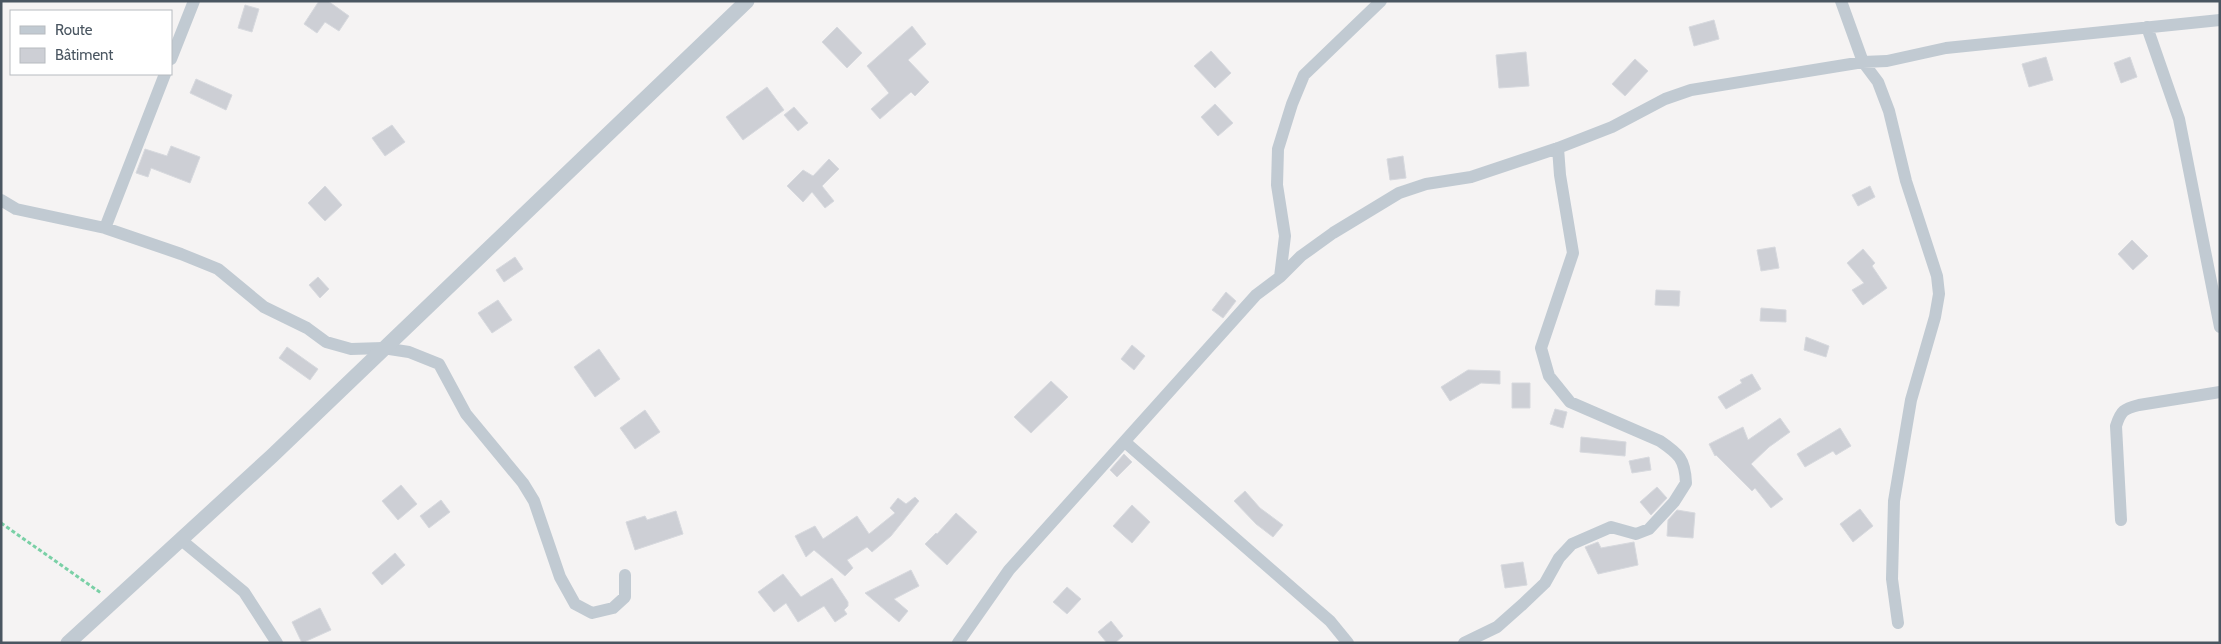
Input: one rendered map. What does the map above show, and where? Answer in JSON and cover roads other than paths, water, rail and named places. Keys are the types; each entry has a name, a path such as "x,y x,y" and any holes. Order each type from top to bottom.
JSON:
{"street":[{"path":"172,56 194,1"},
{"path":"68,643 272,456 747,1"},
{"path":"1280,277 1285,236 1277,185 1278,149 1292,104 1304,74 1380,1"},
{"path":"1842,1 1863,62 1878,82 1889,111 1906,181 1937,276 1940,294 1936,317 1911,400 1894,500 1892,578 1898,624"},
{"path":"958,643 1009,570 1256,294 1280,277 1301,256 1333,233 1399,193 1426,184 1472,177 1558,148 1612,127 1665,99 1691,90 1863,62 1887,62 1946,48 2220,20"},
{"path":"2147,28 2179,120 2220,327"},
{"path":"105,228 165,75"},
{"path":"1464,643 1498,626 1523,604 1545,583 1559,558 1572,544 1610,528 1636,534 1650,529 1674,502 1686,483 1682,459 1674,450 1660,441 1570,402 1549,376 1541,348 1573,253 1560,175 1558,148"},
{"path":"1,200 16,209 105,228 180,254 218,270 264,307 307,328 326,342 350,349 383,348 409,352 438,364 466,414 523,482 534,501 560,577 575,604 592,613 613,608 625,597 625,575"},
{"path":"2121,520 2116,426 2120,414 2127,408 2139,405 2220,392"},
{"path":"1125,442 1330,621 1348,643"},
{"path":"180,539 244,592 277,643"}]}
